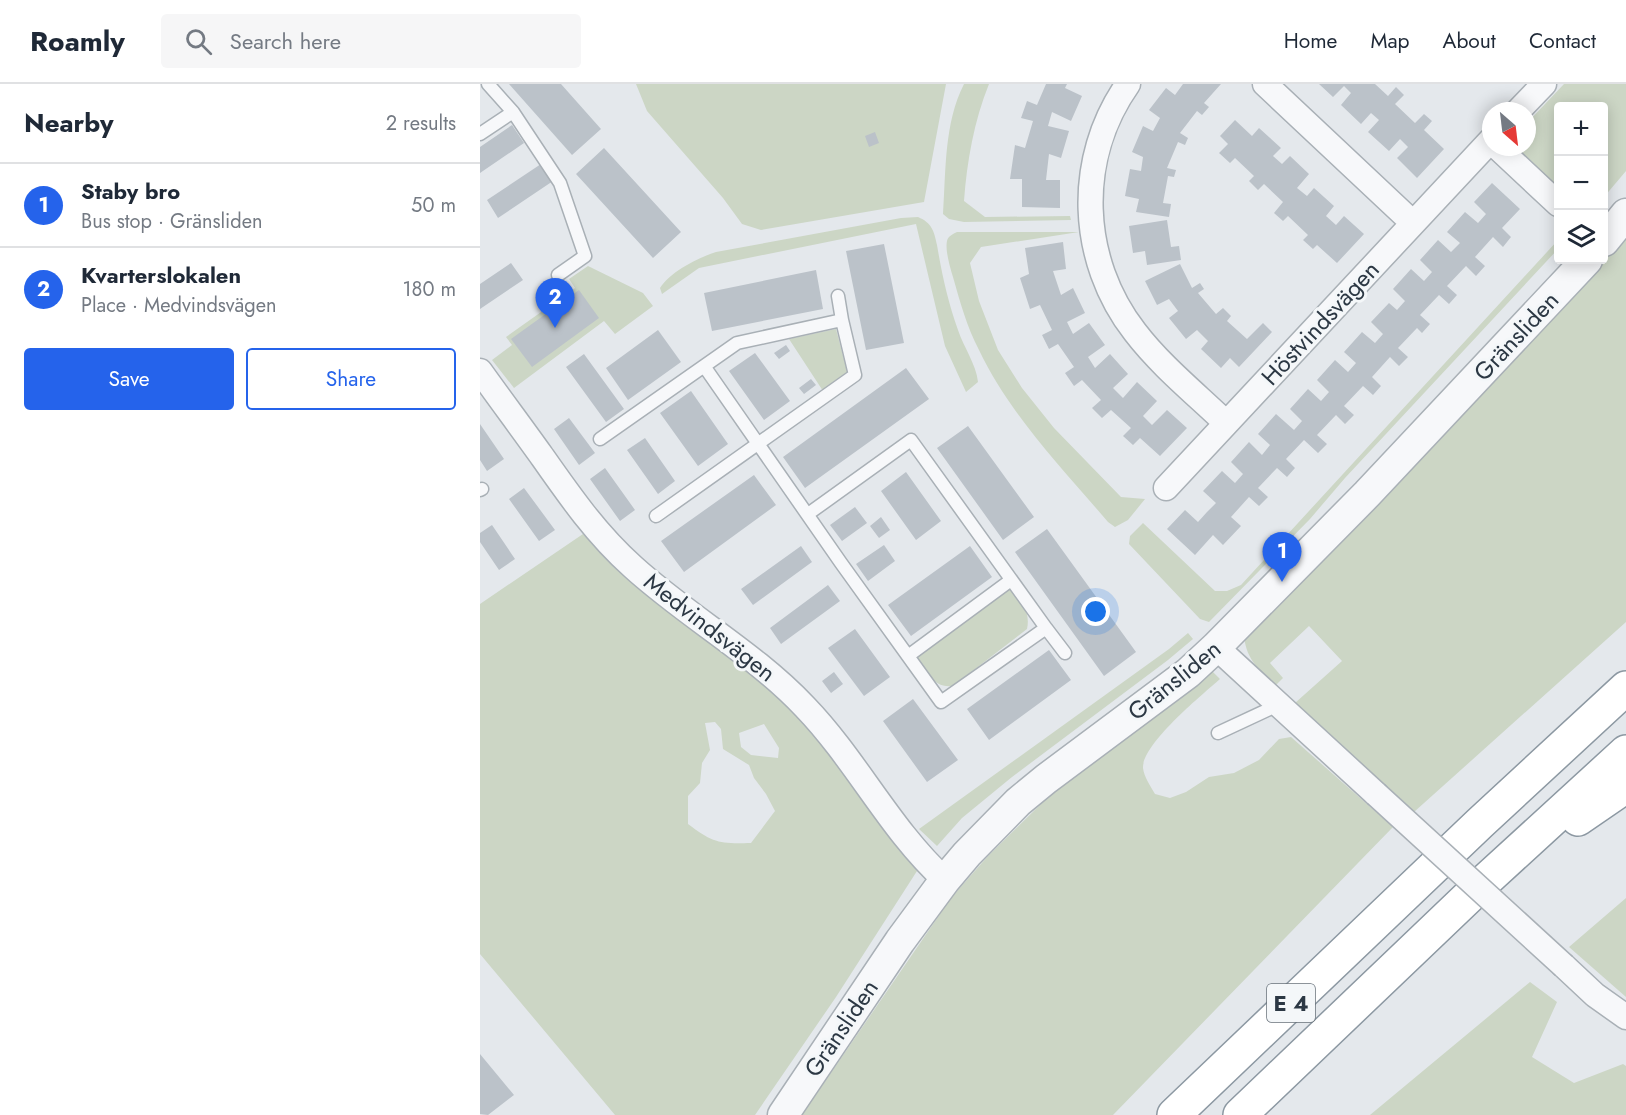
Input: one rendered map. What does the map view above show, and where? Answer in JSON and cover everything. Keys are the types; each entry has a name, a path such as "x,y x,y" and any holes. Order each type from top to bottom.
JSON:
{"highway":[{"name":"E 4","path":"1174,1115 1480,823 1626,688"},
{"name":"E 4","path":"1240,1115 1485,881 1626,752"},
{"path":"1485,881 1626,786"}],"street":[{"path":"1128,84 1106,123 1096,153 1091,182 1090,226 1096,255 1119,309 1135,332 1153,353 1226,423"},
{"path":"1265,84 1413,223"},
{"path":"1527,102 1544,84"},
{"name":"Höstvindsvägen","path":"1166,488 1482,150"},
{"path":"1507,156 1554,200"},
{"path":"1608,236 1626,214"},
{"name":"Gränsliden","path":"783,1115 900,941 945,880 1018,802 1188,673 1216,647 1367,494 1583,264"},
{"name":"Medvindsvägen","path":"480,371 577,506 612,547 654,585 791,692 827,732 917,853 945,880"},
{"path":"1216,647 1595,995 1626,1017"}],"lane":[{"path":"488,84 513,112 560,183 585,256 558,274"},
{"path":"480,134 513,112"},
{"path":"656,516 855,375 837,296"},
{"path":"600,439 737,343 842,320"},
{"path":"704,366 941,702 1046,628"},
{"path":"808,514 910,440 1065,653"},
{"path":"908,656 1011,580"},
{"path":"1218,733 1278,705"}],"green space":[{"path":"636,84 946,84 924,202 761,230 742,224 723,198 647,111"},
{"path":"964,84 989,84 972,141 964,201 985,217 1070,216 1071,220 964,222 949,219 943,214 949,131 957,99"},
{"path":"1564,84 1626,84 1626,171 1608,192 1608,102 1554,102 1554,184 1524,156 1536,156 1536,114"},
{"path":"918,217 929,225 933,232 951,309 977,375 978,382 966,392 945,346 916,224 699,268 662,294 660,288 678,271 716,252 901,218"},
{"path":"957,232 1079,232 981,247 970,263 979,301 998,350 1022,388 1054,428 1121,497 1145,499 1128,520 1115,527 1108,522 1021,419 992,374 967,323 949,264 947,241"},
{"path":"1626,237 1626,622 1414,812 1295,703 1342,661 1309,626 1270,663 1283,678 1275,686 1250,657 1244,634 1253,620 1259,626 1325,559 1319,553 1339,541 1435,445 1601,264 1608,264 1608,257"},
{"path":"1554,244 1554,253 1345,478 1310,519 1209,622 1200,619 1129,544 1130,536 1143,523 1215,591 1227,591 1241,585"},
{"path":"588,266 643,293 653,306 615,334 604,321 514,388 492,360 512,345 506,337 575,288 569,279"},
{"path":"836,329 848,375 823,391 789,339"},
{"path":"583,534 618,569 656,601 754,674 784,701 816,737 917,871 836,997 755,1115 615,1115 480,954 480,604","holes":["715,722 721,729 723,749 749,765 754,778 775,811 751,843 717,841 688,824 688,796 700,783 702,763 710,750 705,723","764,724 779,748 778,758 751,755 741,747 739,733"]},
{"path":"1009,586 1026,611 1027,629 953,686 940,685 935,682 914,656"},
{"path":"1188,633 1193,639 1012,777 962,818 937,846 919,829 1169,649"},
{"path":"1210,669 1220,679 1174,720 1145,758 1143,768 1155,794 1170,798 1186,792 1209,777 1234,773 1259,760 1279,739 1291,737 1393,827 1113,1115 802,1115 951,898 988,856 1045,800"},
{"path":"1626,898 1626,997 1569,947"},
{"path":"1530,982 1557,1002 1532,1057 1574,1083 1623,1064 1626,1066 1626,1115 1370,1115"}],"building":[{"path":"509,84 561,84 601,129 572,155"},
{"path":"1046,84 1067,84 1065,88 1082,96 1071,121 1052,112 1048,126 1069,131 1061,158 1049,154 1046,180 1060,180 1060,208 1022,207 1022,179 1010,179 1015,145 1025,148 1033,121 1021,118 1027,101 1037,105"},
{"path":"1183,84 1221,84 1204,103 1209,107 1202,115 1197,111 1180,133 1188,138 1185,145 1178,142 1167,168 1176,170 1174,177 1168,176 1163,203 1171,204 1169,217 1136,212 1139,199 1125,196 1130,169 1141,171 1143,157 1132,152 1143,126 1153,131 1160,118 1149,110 1166,88 1175,95"},
{"path":"1319,84 1375,84 1388,96 1396,87 1404,95 1395,104 1415,123 1424,114 1432,121 1424,130 1444,149 1417,178 1397,158 1408,147 1400,139 1389,151 1368,132 1379,120 1371,113 1361,124 1341,105 1351,93 1344,86 1333,97"},
{"path":"1235,120 1252,136 1259,128 1281,148 1273,156 1282,164 1290,156 1309,174 1297,188 1307,196 1314,188 1334,206 1326,216 1336,225 1344,216 1364,234 1337,263 1317,245 1313,249 1303,240 1308,235 1288,216 1283,221 1274,213 1283,202 1264,184 1258,190 1249,181 1254,176 1235,158 1230,163 1219,153 1228,144 1220,136"},
{"path":"512,125 524,143 480,173 480,147"},
{"path":"875,132 879,143 869,147 865,136"},
{"path":"604,148 681,232 653,258 576,174"},
{"path":"541,164 553,181 498,218 487,200"},
{"path":"1492,183 1520,209 1502,228 1511,237 1503,247 1493,237 1475,257 1485,266 1476,276 1466,266 1447,286 1457,295 1449,304 1439,295 1420,315 1430,324 1422,333 1417,328 1398,348 1408,357 1399,366 1390,357 1372,377 1381,386 1373,395 1363,386 1344,406 1354,415 1345,424 1336,415 1317,435 1327,444 1318,453 1304,440 1286,459 1295,468 1287,477 1277,468 1258,488 1268,497 1259,506 1249,497 1231,517 1241,526 1223,545 1213,535 1195,555 1167,529 1185,510 1198,522 1216,503 1203,491 1222,471 1235,483 1243,474 1231,462 1249,442 1262,455 1270,445 1258,434 1276,414 1294,430 1302,421 1290,409 1308,389 1321,401 1329,392 1317,380 1335,360 1348,372 1356,363 1344,352 1362,332 1375,343 1383,334 1371,322 1389,303 1397,310 1405,301 1393,289 1411,269 1424,281 1432,272 1420,260 1438,240 1451,252 1460,243 1447,232 1465,212 1478,223 1486,214 1474,202"},
{"path":"1167,220 1171,247 1179,246 1181,260 1147,265 1145,251 1133,253 1129,226"},
{"path":"1063,242 1066,269 1053,271 1061,295 1073,288 1085,313 1067,322 1073,334 1089,323 1105,345 1088,357 1095,368 1110,354 1128,374 1113,388 1123,398 1137,382 1157,401 1143,416 1152,425 1167,410 1187,428 1160,456 1140,438 1133,445 1123,436 1131,428 1111,410 1102,418 1092,408 1101,400 1082,380 1074,386 1065,373 1074,367 1058,344 1049,349 1042,335 1052,330 1040,305 1030,309 1020,278 1029,274 1025,248"},
{"path":"884,244 904,343 866,350 846,251"},
{"path":"511,263 523,280 480,309 480,284"},
{"path":"1180,264 1192,288 1200,283 1204,289 1198,293 1216,314 1223,308 1231,316 1227,321 1247,339 1263,323 1272,332 1239,367 1230,358 1221,368 1201,349 1208,341 1197,330 1186,339 1169,318 1178,311 1169,299 1157,305 1145,281"},
{"path":"816,270 823,309 712,331 704,293"},
{"path":"579,290 599,318 532,367 511,339"},
{"path":"658,330 681,362 628,400 606,368"},
{"path":"786,345 790,351 779,359 774,353"},
{"path":"755,353 790,401 764,420 729,371"},
{"path":"584,354 624,409 606,422 566,367"},
{"path":"906,368 929,399 805,488 783,457"},
{"path":"811,379 816,385 804,394 799,388"},
{"path":"691,391 728,444 698,466 660,413"},
{"path":"569,418 595,453 579,465 554,429"},
{"path":"480,424 504,459 487,471 480,460"},
{"path":"968,426 1034,517 1003,540 937,448"},
{"path":"645,438 675,481 658,494 627,450"},
{"path":"605,468 635,510 620,521 590,479"},
{"path":"906,472 941,521 916,540 881,491"},
{"path":"754,475 776,505 684,572 661,541"},
{"path":"524,488 555,530 539,541 509,499"},
{"path":"855,507 867,523 842,541 830,525"},
{"path":"881,517 890,530 879,538 870,526"},
{"path":"492,525 515,559 499,570 480,542 480,533"},
{"path":"1047,529 1136,652 1104,676 1015,552"},
{"path":"884,545 895,561 868,581 856,564"},
{"path":"801,546 812,562 753,605 741,589"},
{"path":"970,546 992,577 911,636 888,605"},
{"path":"828,585 840,601 781,644 770,628"},
{"path":"855,629 890,677 864,696 828,648"},
{"path":"1049,650 1071,680 989,740 967,709"},
{"path":"834,672 843,684 831,693 822,681"},
{"path":"913,699 958,760 927,782 883,721"},
{"path":"480,1054 514,1095 488,1115 480,1114"}],"place":[{"name":"Kvarterslokalen","path":"555,328"},
{"name":"Staby bro","path":"1282,582"}]}
